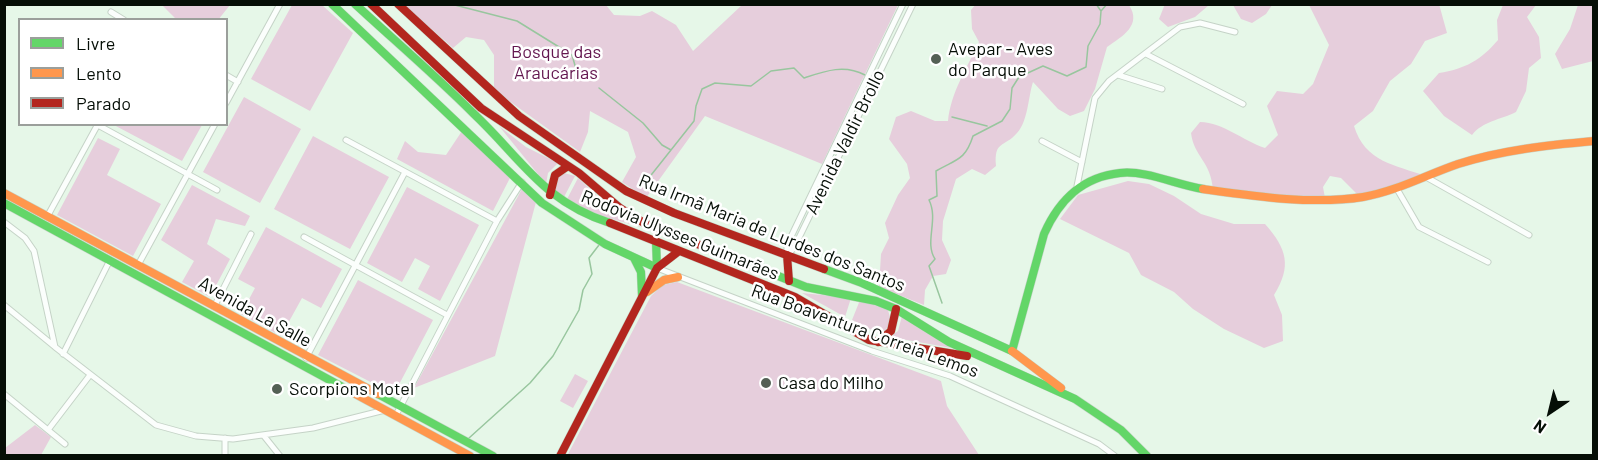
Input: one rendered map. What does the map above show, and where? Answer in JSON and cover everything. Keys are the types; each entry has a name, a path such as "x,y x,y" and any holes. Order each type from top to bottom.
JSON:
{"main road":[{"name":"Rua Boaventura Correia Lemos","path":"332,4 550,208 605,244 657,268"},
{"name":"Rodovia Ulysses Guimarães","path":"355,4 475,114 550,195 585,215 795,297 857,334 878,342 956,353 987,361"},
{"name":"Rodovia Ulysses Guimarães","path":"371,4 481,108 568,166 620,208 644,223 778,265 789,281 896,309 949,342 1075,399 1121,430 1147,456"},
{"name":"Rua Irmã Maria de Lurdes dos Santos","path":"399,4 519,116 626,191 778,265 862,283 1012,351 1075,399"},
{"path":"1012,351 1044,234 1051,218 1077,186 1120,173 1142,175 1178,185 1273,199 1361,197 1397,189 1459,164 1545,145 1593,141"},
{"path":"550,195 555,175 568,166"},
{"name":"Avenida La Salle","path":"4,193 138,265 166,286 470,456"},
{"name":"Avenida La Salle","path":"4,203 110,260 214,307 282,350 306,358 493,456"},
{"path":"656,241 657,268"},
{"path":"560,456 657,268 679,251"},
{"path":"634,258 640,272 642,296"},
{"path":"778,265 789,281"},
{"path":"642,296 664,280 678,277"},
{"path":"878,342 891,331 896,309"}],"street":[{"path":"228,100 280,4"},
{"name":"Avenida Valdir Brollo","path":"778,265 903,4"},
{"name":"Avenida Valdir Brollo","path":"778,265 794,248 913,4"},
{"path":"111,12 121,18"},
{"path":"1077,186 1095,98 1118,75 1146,54 1167,34 1180,27 1200,23 1235,32"},
{"path":"1146,54 1243,104"},
{"path":"1118,75 1162,89"},
{"path":"228,76 238,82"},
{"path":"47,217 96,126"},
{"path":"99,126 217,190"},
{"path":"138,265 214,126"},
{"path":"346,140 496,221"},
{"path":"1042,141 1082,162"},
{"path":"306,358 405,172"},
{"path":"1424,177 1529,235"},
{"path":"396,415 496,221 522,182"},
{"path":"1397,189 1419,227 1488,262"},
{"path":"4,232 7,224 25,238 34,251 55,347"},
{"path":"214,307 251,234"},
{"path":"304,237 447,315"},
{"path":"63,354 110,260"},
{"name":"Rua Boaventura Correia Lemos","path":"657,268 873,351 950,376 1099,444 1115,456"},
{"path":"4,305 63,354 156,425 196,436 225,438 264,436 313,428 387,409"},
{"path":"48,430 90,375"},
{"path":"4,394 65,444"},
{"path":"264,436 280,456"},
{"path":"225,438 225,456"}],"green space":[{"path":"976,4 1129,5 1133,18 1129,29 1107,47 1095,89 1084,111 1070,116 1058,109 1033,82 1021,128 998,148 996,166 985,175 972,169 956,179 943,221 942,240 951,260 946,274 933,276 925,290 924,305 879,287 881,254 889,238 885,223 898,195 910,178 907,164 889,139 896,117 911,111 935,121 948,121 956,90 979,42 972,29 971,10"},
{"path":"1165,4 1209,5 1195,17 1168,27 1159,19"},
{"path":"1439,4 1447,33 1425,41 1411,64 1390,81 1373,111 1354,126 1359,138 1373,155 1392,165 1426,176 1395,193 1359,196 1341,178 1330,176 1323,187 1325,198 1282,201 1213,190 1209,172 1195,148 1191,133 1200,122 1209,123 1265,148 1278,135 1267,106 1277,91 1303,94 1313,84 1329,45 1309,5"},
{"path":"162,5 230,5 220,18 175,18"},
{"path":"292,5 322,5 353,33 310,111 251,79"},
{"name":"Bosque das Araucárias","path":"404,5 606,5 614,15 640,16 652,11 676,25 693,51 742,5 898,5 822,164 705,116 646,198 622,182 636,157 628,132 590,111 588,132 580,152 494,90 494,55 484,40 466,37 453,48"},
{"path":"1233,5 1272,5 1266,14 1252,23 1241,19"},
{"path":"1503,5 1536,5 1527,17 1539,37 1541,58 1529,68 1526,91 1516,112 1487,124 1472,135 1444,116 1423,91 1439,73 1457,69 1472,62 1492,47 1498,40 1497,20"},
{"path":"1578,5 1593,5 1593,61 1562,69 1555,54 1570,29"},
{"path":"244,97 301,129 260,203 203,172"},
{"path":"116,126 201,126 182,161"},
{"path":"499,126 526,147 558,163 548,173 546,184"},
{"path":"462,131 511,176 493,211 397,159 405,141 418,152 446,155"},
{"path":"313,136 389,177 350,249 274,209"},
{"path":"98,138 120,149 107,175 161,204 133,256 57,215"},
{"path":"564,173 575,176 563,199 556,193 555,181"},
{"path":"578,178 610,208 641,227 594,214 566,201"},
{"path":"1128,181 1149,184 1174,196 1201,214 1234,224 1265,224 1278,242 1284,258 1283,275 1274,295 1282,315 1283,341 1264,348 1224,329 1193,309 1174,292 1141,275 1129,253 1060,219 1078,195"},
{"path":"192,185 250,216 245,226 216,219 207,244 230,259 210,297 182,282 194,261 161,240"},
{"path":"407,187 479,225 440,301 418,289 430,266 415,258 402,282 367,263"},
{"path":"523,187 536,202 495,356 414,388"},
{"path":"266,227 342,269 321,308 302,298 281,336 241,314 255,288 238,279"},
{"path":"358,280 433,320 394,394 318,355"},
{"path":"677,282 941,381 947,406 979,455 567,456 651,296 663,285"},
{"path":"802,293 851,298 845,317"},
{"path":"860,300 888,310 891,321 885,331 872,330 852,320"},
{"path":"902,316 957,349 890,337 898,331"},
{"path":"575,374 588,381 573,408 560,401"},
{"path":"35,425 51,437 41,455 5,455 5,448"}],"waterway":[{"path":"451,4 517,21 572,55 578,76"},
{"path":"1096,4 1101,11"},
{"path":"942,303 929,266 935,259 931,245 933,215 929,200 937,196 936,171 963,155 973,136 1002,121 1010,109 1012,88 1019,77 1043,66 1067,76 1086,67 1088,46 1100,24 1101,11 1107,4"},
{"path":"644,184 694,121 702,89 715,83 751,86 771,71 794,68 804,78 842,69 865,75"},
{"path":"599,88 643,123 662,145 671,150"},
{"path":"952,117 987,126"},
{"path":"469,438 530,383 553,356 579,310 583,290 592,274 589,258 599,245"}],"traffic: fast":[{"path":"332,4 542,203 605,244 657,268"},
{"path":"355,4 459,99 550,191 587,214 610,223"},
{"path":"824,269 862,283 1012,351 1044,234 1057,211 1073,192 1094,179 1120,173 1151,176 1203,189"},
{"path":"4,203 348,390"},
{"path":"656,241 657,268"},
{"path":"710,249 806,287 876,301 896,309 949,342 1075,399 1121,430 1147,456"},
{"path":"634,258 641,272 642,295"},
{"path":"378,394 493,456"}],"traffic: slow":[{"path":"1203,189 1303,200 1363,197 1400,187 1458,164 1491,155 1543,146 1594,141"},
{"path":"4,193 378,394"},
{"path":"647,292 664,280 678,277"},
{"path":"1012,351 1061,388"},
{"path":"348,390 470,456"}],"traffic: jam":[{"path":"371,4 481,108 579,173 620,208 644,223 710,249"},
{"path":"398,4 519,116 626,191 674,213 824,269"},
{"path":"550,195 555,175 568,166"},
{"path":"610,223 795,297 869,340 967,356"},
{"path":"560,456 657,268 679,251"},
{"path":"787,255 789,281"},
{"path":"878,342 891,331 896,309"}],"place":[{"name":"Avepar - Aves do Parque","path":"936,59"},
{"name":"Casa do Milho","path":"766,383"},
{"name":"Scorpions Motel","path":"277,389"}]}
